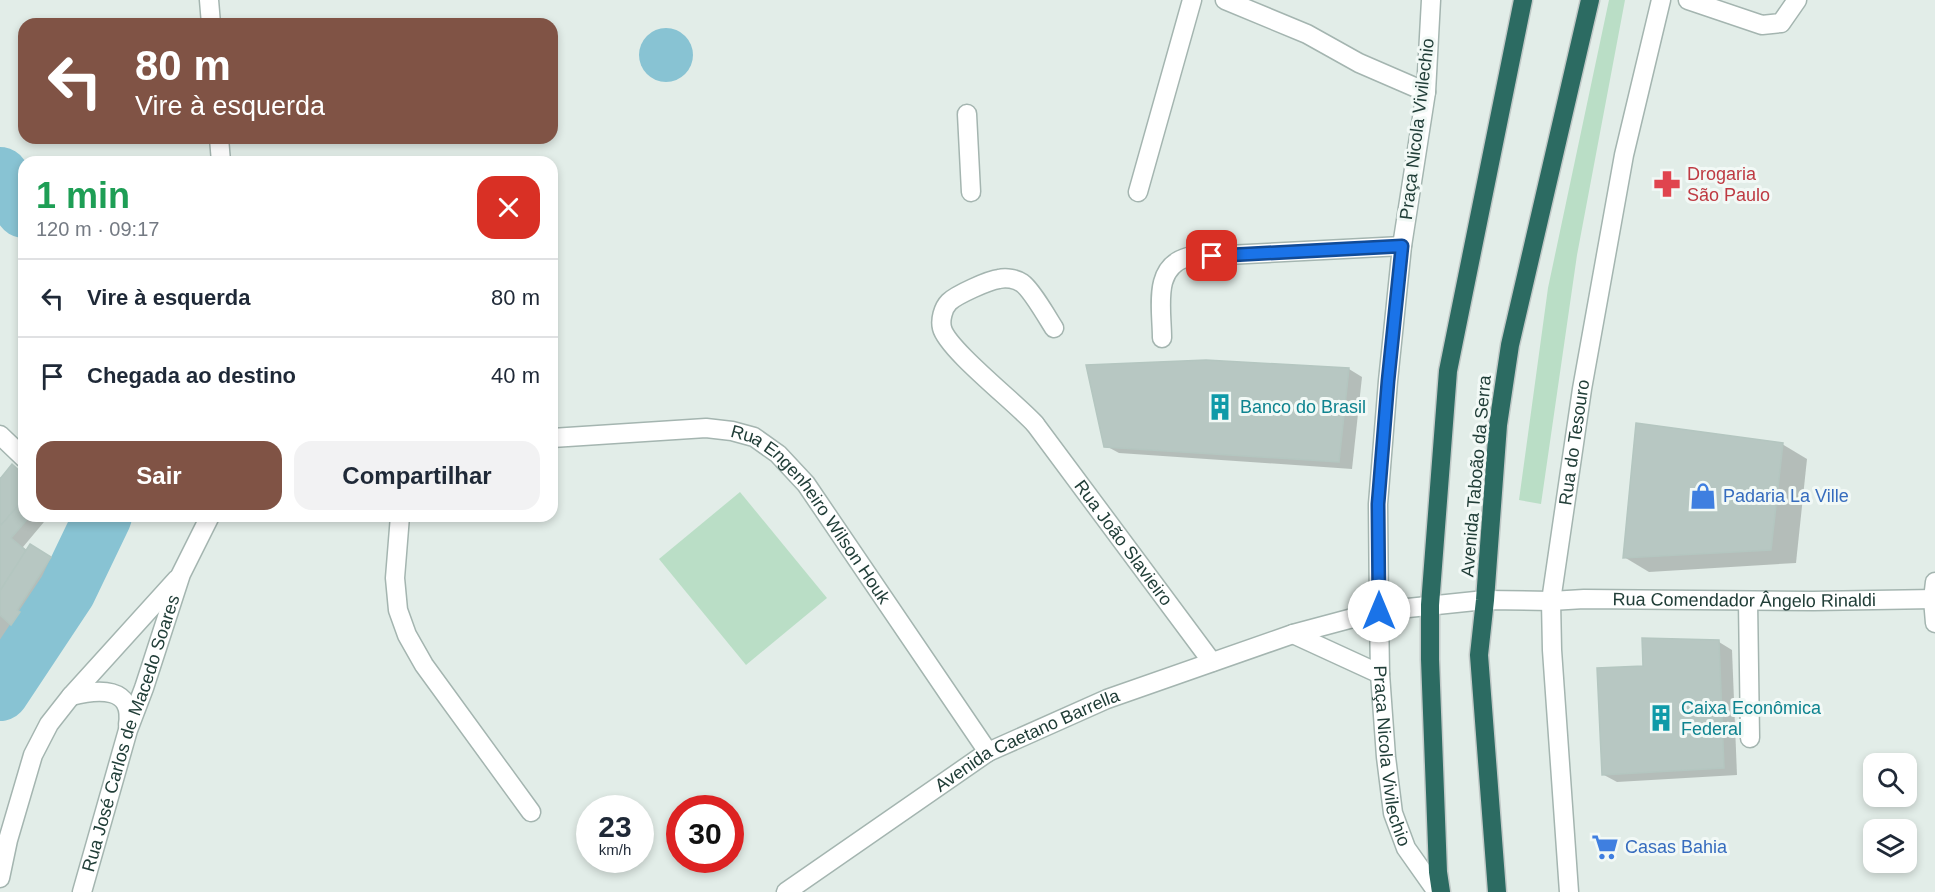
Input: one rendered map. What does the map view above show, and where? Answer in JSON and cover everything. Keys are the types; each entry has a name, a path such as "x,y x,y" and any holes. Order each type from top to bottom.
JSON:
{"highway":[{"name":"Avenida Taboão da Serra","path":"1439,892 1430,605 1448,371 1523,0"},
{"name":"Avenida Taboão da Serra","path":"1497,892 1479,655 1498,425 1510,345 1590,0"}],"street":[{"path":"209,0 210,18"},
{"path":"1138,192 1192,0"},
{"path":"1225,0 1307,34 1359,63 1426,92"},
{"name":"Praça Nicola Vivilechio","path":"1431,0 1426,92 1402,246 1378,504 1380,674 1393,813 1406,848 1439,892"},
{"name":"Rua do Tesouro","path":"1569,892 1552,650 1551,601 1582,389 1624,155 1661,0"},
{"path":"1688,0 1762,25 1781,22 1797,0"},
{"path":"967,114 971,192"},
{"path":"1162,338 1162,279 1167,270 1179,260 1402,246"},
{"name":"Rua João Slavieiro","path":"1054,328 1023,284 1007,278 998,279 951,300 945,307 942,317 945,335 969,362 1035,424 1212,662"},
{"name":"Rua Engenheiro Wilson Houk","path":"558,438 706,428 732,431 754,437 770,448 806,484 988,752"},
{"path":"0,435 18,452"},
{"name":"Rua José Carlos de Macedo Soares","path":"82,892 128,730 181,574 207,522"},
{"path":"400,522 395,578 398,610 406,635 424,665 531,812"},
{"name":"Rua José Carlos de Macedo Soares","path":"0,878 8,840 33,755 49,724 71,696 181,574"},
{"path":"1934,594 1935,623"},
{"name":"Rua Comendador Ângelo Rinaldi","path":"1551,601 1584,599 1748,601 1934,594"},
{"name":"Avenida Caetano Barrella","path":"786,892 988,752 1107,699 1293,634 1379,611 1485,600 1551,601"},
{"path":"1748,601 1750,738"},
{"path":"1293,634 1380,674"},
{"path":"71,696 102,691 121,697 130,717 128,730"}],"green space":[{"path":"1609,0 1625,0 1577,255 1541,504 1519,500 1548,288"},
{"path":"740,492 827,598 746,665 659,559"}],"water":[{"path":"666,28 676,30 685,36 691,45 693,55 691,65 685,74 676,80 666,82 656,80 647,74 641,65 639,55 641,45 647,36 656,30"}],"building":[{"name":"Banco do Brasil","path":"1206,360 1349,368 1339,462 1104,447 1086,365"},
{"name":"Padaria La Ville","path":"1636,423 1783,443 1771,550 1623,558"},
{"path":"12,464 18,470 18,506 2,525 0,523 0,479"},
{"path":"18,506 18,522 25,522 11,538 26,551 0,591 0,526"},
{"path":"30,544 51,557 17,610 20,612 11,625 0,615 0,591"},
{"name":"Caixa Econômica Federal","path":"1642,638 1719,640 1724,768 1602,775 1597,668 1643,666"}],"waterway":[{"path":"0,176 18,201"},
{"path":"0,692 67,591 100,522"}],"place":[{"name":"Drogaria São Paulo","path":"1667,184"},
{"name":"Banco do Brasil","path":"1220,407"},
{"name":"Padaria La Ville","path":"1703,496"},
{"name":"Caixa Econômica Federal","path":"1661,718"},
{"name":"Casas Bahia","path":"1605,847"}],"route":[{"path":"1212,256 1402,246 1378,504 1379,611"}]}
